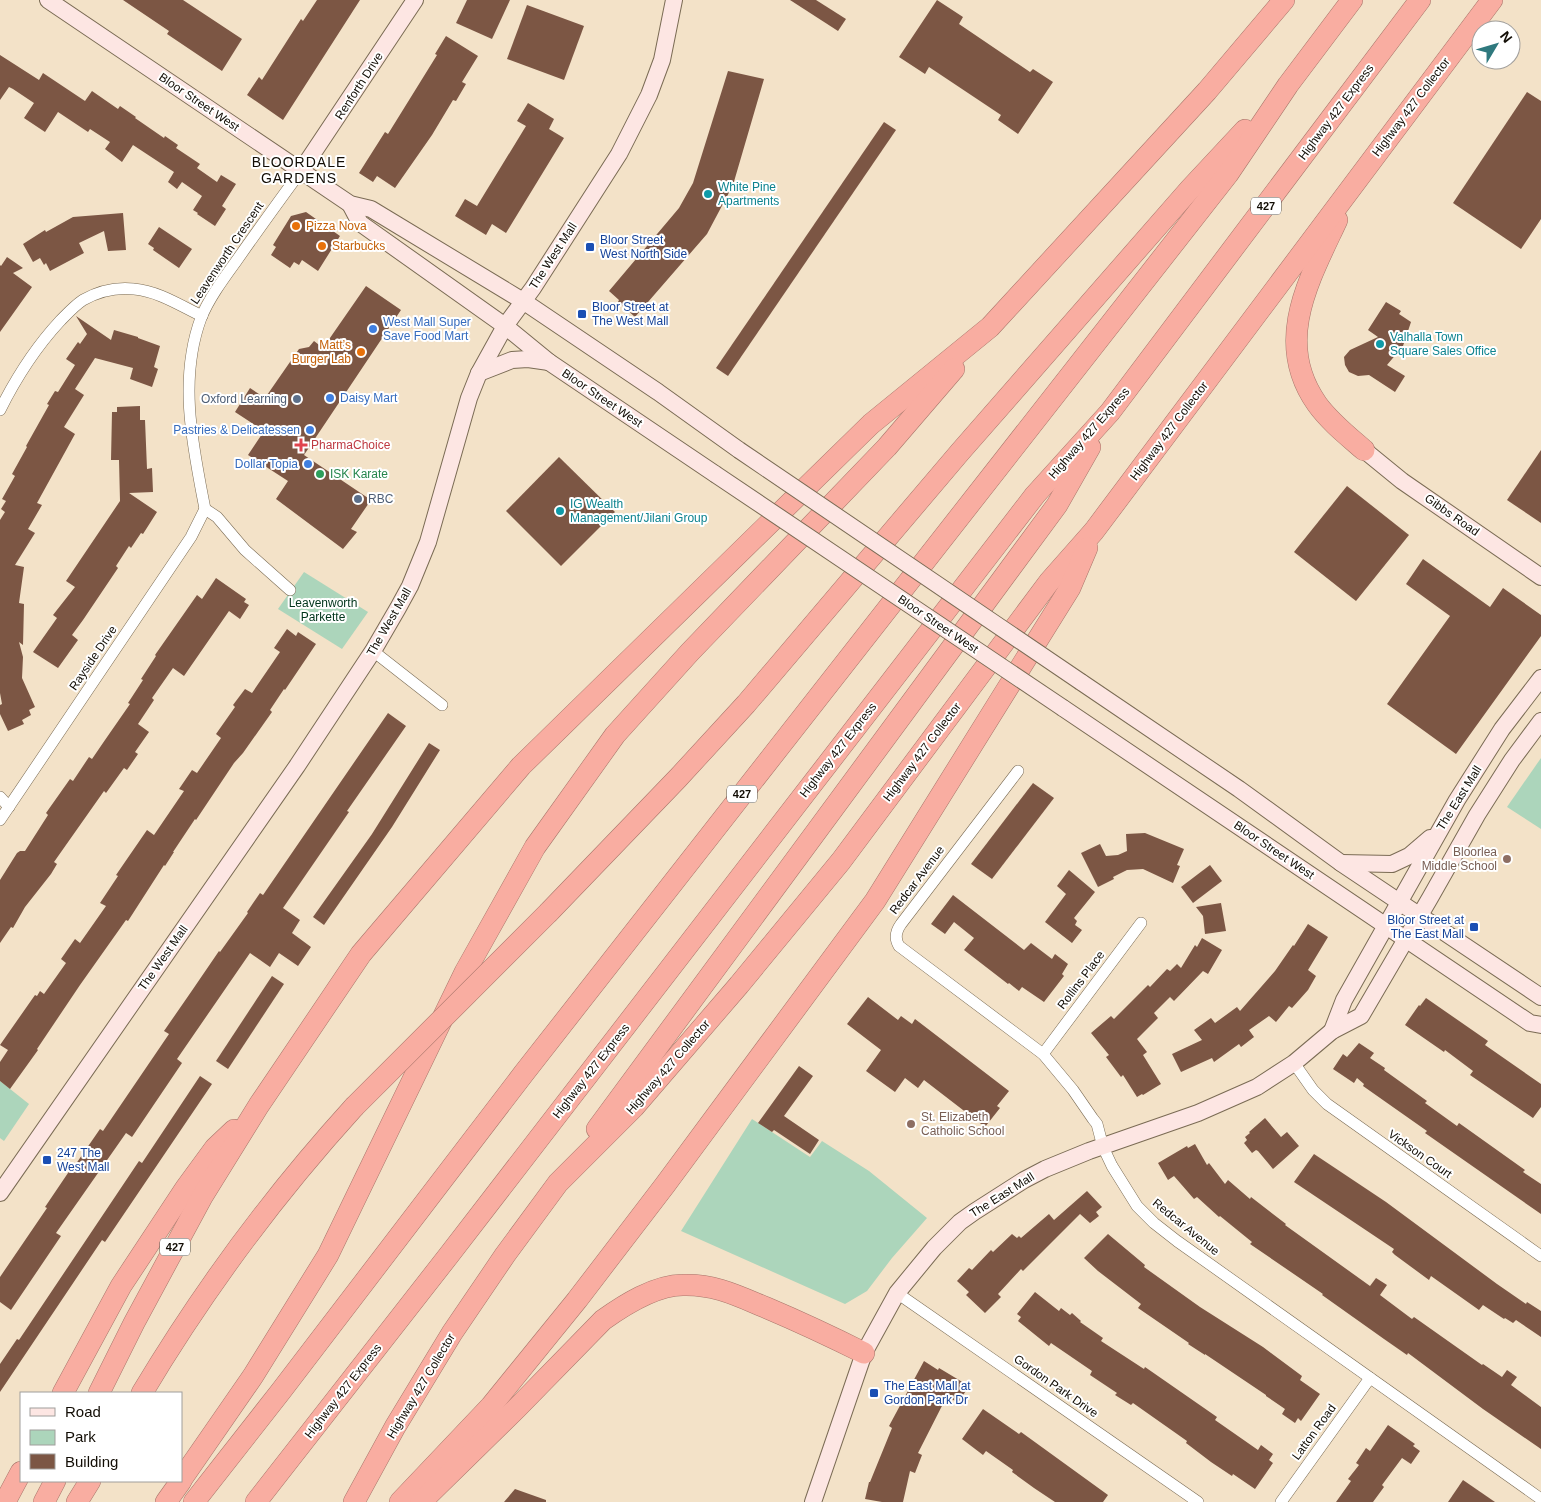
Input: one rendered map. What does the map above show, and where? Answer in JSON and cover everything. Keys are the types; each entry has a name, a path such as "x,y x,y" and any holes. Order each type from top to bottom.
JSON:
{"highway":[{"name":"427","path":"194,1502 530,1065 1228,174 1288,85 1352,0"},
{"name":"Highway 427 Express","path":"256,1502 449,1255 1035,494 1110,412 1420,0"},
{"name":"Highway 427 Collector","path":"354,1502 395,1427 452,1334 505,1255 558,1183 634,1107 739,985 829,875 1049,582 1094,531 1492,0"},
{"name":"427","path":"100,1392 134,1323 202,1197 259,1105 361,954 521,766 870,424 990,327 1207,91 1281,2"},
{"path":"143,1392 231,1256 318,1146 354,1107 549,912 678,778 746,704 960,452 1190,189 1288,85"},
{"path":"1364,450 1329,419 1307,387 1300,370 1296,327 1307,288 1319,259 1339,216 1366,166"},
{"path":"182,1479 253,1376 328,1255 465,972 535,846 615,735 690,652 887,447 990,327"},
{"path":"558,1183 1056,505 1110,412"},
{"path":"400,1502 491,1406 565,1315 665,1185 875,901 1070,588 1094,531"},
{"path":"65,1392 121,1286 185,1189 215,1148 259,1105"},
{"path":"421,1502 603,1320 638,1298 658,1290 681,1285 723,1290 864,1352"},
{"path":"5,1502 20,1474"},
{"path":"44,1502 54,1482"},
{"path":"77,1502 89,1482"},
{"path":"166,1502 180,1482"}],"main road":[{"name":"Bloor Street West","path":"48,0 350,204 371,209 523,301 1239,789 1398,902 1541,997"},
{"name":"Renforth Drive","path":"301,171 414,0"},
{"name":"The West Mall","path":"0,1193 297,766 373,651 406,593 423,555 469,398 479,373 505,326 533,288 619,154 649,95 662,60 674,0"},
{"name":"Bloor Street West","path":"350,204 360,223 505,326 549,362 1530,1023 1541,1025"},
{"path":"479,373 512,360 528,359 549,362"},
{"name":"Gibbs Road","path":"1364,450 1402,481 1541,577"},
{"name":"The East Mall","path":"1332,1031 1344,1000 1457,800 1502,729 1541,678"},
{"name":"The East Mall","path":"813,1502 864,1352 897,1293 934,1248 960,1222 1018,1183 1038,1172 1228,1100 1257,1087 1294,1064 1332,1031 1361,1016 1477,815 1512,760 1541,721"},
{"path":"1457,800 1477,815"},
{"path":"1341,863 1392,864 1409,856 1439,831"}],"street":[{"name":"Leavenworth Crescent","path":"205,509 190,430 190,370 196,332 202,316 228,272 301,171"},
{"path":"0,410 29,359 49,332 75,306 93,295 121,288 136,289 150,292 202,316"},
{"path":"205,509 217,517 245,550 290,590"},
{"name":"Rayside Drive","path":"0,820 191,537 205,509"},
{"path":"373,651 442,705"},
{"name":"Redcar Avenue","path":"1018,771 901,924 897,930 897,943 902,949 1043,1054 1074,1090 1097,1124 1103,1146 1128,1193 1154,1223 1541,1499"},
{"path":"0,798 9,807"},
{"name":"Rollins Place","path":"1043,1054 1141,922"},
{"name":"Vickson Court","path":"1294,1064 1313,1090 1327,1104 1541,1256"},
{"name":"Gordon Park Drive","path":"897,1293 1198,1502"},
{"name":"Latton Road","path":"1281,1502 1370,1378"}],"green space":[{"name":"Leavenworth Parkette","path":"304,572 368,612 342,649 278,609"},
{"path":"1541,758 1541,829 1507,807"},
{"path":"0,1081 29,1104 4,1141 0,1138"},
{"path":"752,1119 810,1157 822,1141 869,1171 927,1218 892,1258 867,1291 845,1304 681,1231"}],"building":[{"path":"123,0 183,0 242,39 222,71 167,34 169,31"},
{"path":"317,0 360,0 283,120 247,95 259,77 262,80 301,19 303,21"},
{"path":"467,0 510,0 492,39 456,23"},
{"path":"790,0 816,0 846,19 838,31"},
{"path":"937,0 963,17 959,24 1030,72 1033,69 1053,82 1018,134 998,120 1001,115 929,67 925,74 899,57"},
{"path":"527,5 584,26 564,80 507,59"},
{"path":"446,36 478,56 462,82 466,84 456,101 453,100 432,135 395,188 377,176 373,182 359,173 385,132 388,134 437,55 435,54"},
{"path":"0,55 39,80 43,73 85,101 92,91 118,109 120,106 164,138 165,136 178,145 176,148 200,164 197,168 217,182 221,175 236,184 222,206 226,209 215,226 193,210 202,196 182,182 177,189 168,182 174,172 133,145 122,162 105,149 110,142 90,129 88,132 58,112 45,132 24,118 34,103 13,89 9,87 0,100"},
{"name":"White Pine Apartments","path":"728,71 764,79 733,185 707,234 635,317 609,291 679,208 693,183"},
{"path":"1527,92 1541,101 1541,219 1521,249 1453,203"},
{"path":"528,103 554,119 549,129 564,138 506,233 492,224 486,235 455,216 465,199 477,206 526,126 517,121"},
{"path":"884,122 896,130 728,376 716,368"},
{"path":"306,212 340,236 318,271 302,260 299,265 294,262 290,268 271,255 276,247 273,245 291,216"},
{"path":"123,213 126,250 108,251 104,231 79,243 84,253 50,271 46,263 44,265 40,258 33,262 23,244 45,230 46,232 73,217"},
{"path":"159,227 192,249 179,268 153,250 154,248 148,244"},
{"path":"7,257 23,268 13,273 32,287 0,332 0,265"},
{"path":"366,286 401,310 304,455 371,500 351,529 357,532 343,549 276,499 288,481 248,455 264,431 235,412 250,388 265,398 299,349 309,347 314,341 323,348"},
{"name":"Valhalla Town Square Sales Office","path":"1386,302 1401,311 1399,314 1411,322 1403,346 1387,365 1405,376 1395,392 1369,375 1358,376 1349,372 1345,365 1344,357 1350,350 1378,337 1368,330"},
{"path":"76,316 111,340 114,330 160,346 154,367 158,369 152,387 130,379 133,368 95,358 75,389 84,395 64,427 75,434 37,503 42,505 28,529 35,533 15,565 24,567 19,603 24,604 23,645 19,642 23,657 22,678 35,707 29,710 31,715 22,720 24,724 8,731 0,714 0,705 2,704 0,693 0,520 5,512 1,509 6,501 2,499 15,476 12,474 26,446 49,405 47,404 55,391 58,392 75,365 66,359 78,342 80,344 87,334"},
{"path":"140,406 140,420 145,420 147,469 152,468 153,492 129,493 157,512 143,534 141,533 131,548 129,546 116,566 118,568 72,635 78,640 58,668 33,652 57,618 53,615 75,587 66,581 120,501 119,460 111,460 112,412 117,412 117,407"},
{"path":"1541,450 1541,523 1507,500"},
{"name":"IG Wealth Management/Jilani Group","path":"559,457 615,512 561,566 506,511"},
{"path":"1347,486 1409,535 1356,601 1294,552"},
{"path":"1423,559 1490,607 1503,588 1541,615 1541,636 1456,754 1387,704 1450,616 1406,584"},
{"path":"216,578 246,599 244,602 249,605 240,619 229,611 184,676 173,668 152,698 154,700 138,724 149,732 135,752 138,754 127,770 124,768 106,793 104,791 54,862 57,864 51,874 25,907 13,928 11,927 0,943 0,880 17,853 25,851 48,815 46,813 70,779 73,781 89,757 92,759 130,704 128,703 143,680 141,679 155,655 197,595 202,599"},
{"path":"287,629 296,636 298,632 316,644 270,710 272,712 195,819 128,921 126,920 80,985 10,1089 0,1081 0,1062 8,1050 0,1045 35,995 37,996 40,991 44,994 66,963 61,959 75,939 80,943 106,906 100,903 118,876 116,875 147,830 154,835 184,791 179,789 192,770 197,773 221,738 216,734 235,707 233,705 245,689 252,693 280,652 274,648"},
{"path":"388,713 406,726 283,908 300,920 292,933 311,947 298,966 279,953 270,967 250,953 177,1059 182,1063 132,1137 126,1133 56,1233 61,1236 11,1310 0,1302 0,1277 47,1208 45,1207 70,1170 100,1129 103,1131 169,1034 164,1031 219,951 248,913 260,893 263,895"},
{"path":"429,743 440,750 392,827 324,925 313,917 372,834"},
{"path":"1033,783 1054,798 992,879 971,864"},
{"path":"1145,833 1184,849 1177,865 1180,866 1173,883 1143,869 1127,870 1098,887 1081,853 1100,844 1106,856 1118,855 1127,851 1126,834"},
{"path":"1210,865 1222,881 1193,903 1181,887"},
{"path":"1069,870 1095,892 1074,918 1077,921 1075,925 1082,930 1072,943 1045,922 1066,894 1057,886"},
{"path":"953,895 1024,950 1031,943 1052,959 1055,954 1068,964 1062,974 1064,976 1044,1002 1022,987 1019,991 1008,984 964,950 974,938 954,922 945,934 931,924"},
{"path":"1221,903 1226,931 1205,934 1203,916 1196,907"},
{"path":"1308,924 1328,937 1308,970 1316,976 1308,990 1292,1008 1289,1006 1276,1022 1269,1016 1249,1030 1254,1037 1241,1047 1239,1044 1214,1062 1212,1058 1181,1072 1172,1054 1202,1040 1194,1030 1211,1018 1215,1023 1237,1007 1240,1011 1275,971"},
{"path":"1202,938 1222,950 1208,974 1203,971 1174,1001 1170,997 1154,1013 1158,1018 1137,1039 1147,1052 1143,1055 1161,1084 1137,1097 1123,1075 1121,1077 1106,1057 1109,1055 1091,1033 1111,1016 1114,1019 1167,969 1170,971 1177,964 1181,968 1195,945 1197,947"},
{"path":"272,976 284,984 228,1069 216,1061"},
{"path":"868,997 898,1020 901,1016 912,1024 915,1019 1009,1091 997,1106 1000,1108 985,1127 924,1080 918,1088 905,1078 895,1092 866,1071 881,1050 847,1024"},
{"path":"1426,998 1488,1041 1485,1045 1541,1084 1541,1107 1533,1118 1470,1075 1473,1071 1445,1050 1444,1052 1405,1025"},
{"path":"1359,1043 1374,1053 1370,1058 1427,1101 1425,1103 1457,1126 1459,1123 1525,1170 1523,1172 1541,1184 1541,1214 1425,1133 1427,1131 1363,1086 1364,1084 1357,1078 1354,1083 1333,1069 1343,1054 1347,1057"},
{"path":"799,1066 813,1076 784,1116 819,1140 810,1154 774,1130 772,1132 758,1123"},
{"path":"200,1076 212,1084 105,1242 102,1240 0,1392 0,1364 17,1339 19,1340 139,1161 142,1163"},
{"path":"1265,1118 1281,1137 1287,1132 1299,1146 1273,1169 1258,1151 1256,1150 1252,1153 1244,1143 1247,1140 1245,1137 1249,1132"},
{"path":"1195,1144 1207,1165 1209,1163 1225,1184 1228,1180 1250,1199 1251,1197 1285,1225 1370,1286 1376,1278 1387,1285 1380,1295 1412,1319 1414,1317 1502,1377 1507,1370 1517,1377 1511,1385 1541,1407 1541,1449 1483,1409 1408,1353 1407,1355 1250,1244 1252,1242 1219,1217 1197,1197 1194,1199 1174,1176 1168,1180 1158,1163 1187,1146 1188,1148"},
{"path":"1314,1154 1386,1202 1497,1284 1526,1304 1527,1302 1541,1311 1541,1337 1516,1320 1513,1323 1504,1319 1483,1305 1479,1310 1431,1276 1429,1280 1395,1255 1392,1252 1394,1249 1294,1182"},
{"path":"1087,1191 1102,1207 1096,1212 1099,1216 1090,1223 1080,1214 1023,1271 1021,1269 998,1294 1001,1297 985,1313 966,1295 969,1292 957,1281 969,1268 972,1270 991,1250 993,1252 1012,1234 1017,1238 1019,1236 1021,1238 1049,1214 1054,1220"},
{"path":"1108,1234 1145,1265 1144,1267 1200,1307 1263,1347 1302,1376 1300,1380 1320,1394 1301,1421 1298,1418 1295,1423 1282,1414 1285,1409 1266,1395 1188,1344 1138,1308 1141,1304 1084,1258"},
{"path":"1035,1292 1059,1311 1061,1308 1070,1315 1072,1313 1080,1322 1103,1338 1101,1341 1144,1369 1145,1367 1217,1417 1215,1420 1258,1450 1261,1445 1273,1454 1269,1460 1273,1463 1255,1489 1211,1462 1186,1443 1187,1441 1133,1403 1131,1405 1115,1395 1117,1393 1090,1375 1092,1371 1051,1343 1049,1346 1018,1321 1021,1317 1017,1314"},
{"path":"924,1361 969,1386 958,1403 947,1396 918,1453 922,1455 915,1473 910,1471 903,1502 882,1502 865,1499 869,1482 892,1428 889,1426"},
{"path":"983,1409 1019,1434 1021,1432 1108,1495 1103,1502 1055,1502 986,1451 983,1455 962,1439"},
{"path":"1388,1425 1415,1444 1413,1446 1420,1451 1411,1464 1402,1458 1382,1485 1384,1487 1373,1502 1336,1502 1351,1481 1348,1479 1359,1465 1356,1463 1366,1448 1370,1451"},
{"path":"1463,1480 1495,1502 1448,1502"},
{"path":"515,1489 546,1500 546,1502 504,1502"}],"place":[{"name":"White Pine Apartments","path":"708,194"},
{"name":"Pizza Nova","path":"296,226"},
{"name":"Starbucks","path":"322,246"},
{"name":"Bloor Street West North Side","path":"590,247"},
{"name":"Bloor Street at The West Mall","path":"582,314"},
{"name":"West Mall Super Save Food Mart","path":"373,329"},
{"name":"Valhalla Town Square Sales Office","path":"1380,344"},
{"name":"Matt’s Burger Lab","path":"361,352"},
{"name":"Daisy Mart","path":"330,398"},
{"name":"Oxford Learning","path":"297,399"},
{"name":"Pastries & Delicatessen","path":"310,430"},
{"name":"PharmaChoice","path":"301,445"},
{"name":"Dollar Topia","path":"308,464"},
{"name":"ISK Karate","path":"320,474"},
{"name":"RBC","path":"358,499"},
{"name":"IG Wealth Management/Jilani Group","path":"560,511"},
{"name":"Bloorlea Middle School","path":"1507,859"},
{"name":"Bloor Street at The East Mall","path":"1474,927"},
{"name":"St. Elizabeth Catholic School","path":"911,1124"},
{"name":"247 The West Mall","path":"47,1160"},
{"name":"The East Mall at Gordon Park Dr","path":"874,1393"}],"district":[{"name":"BLOORDALE GARDENS","path":"299,170"}]}
